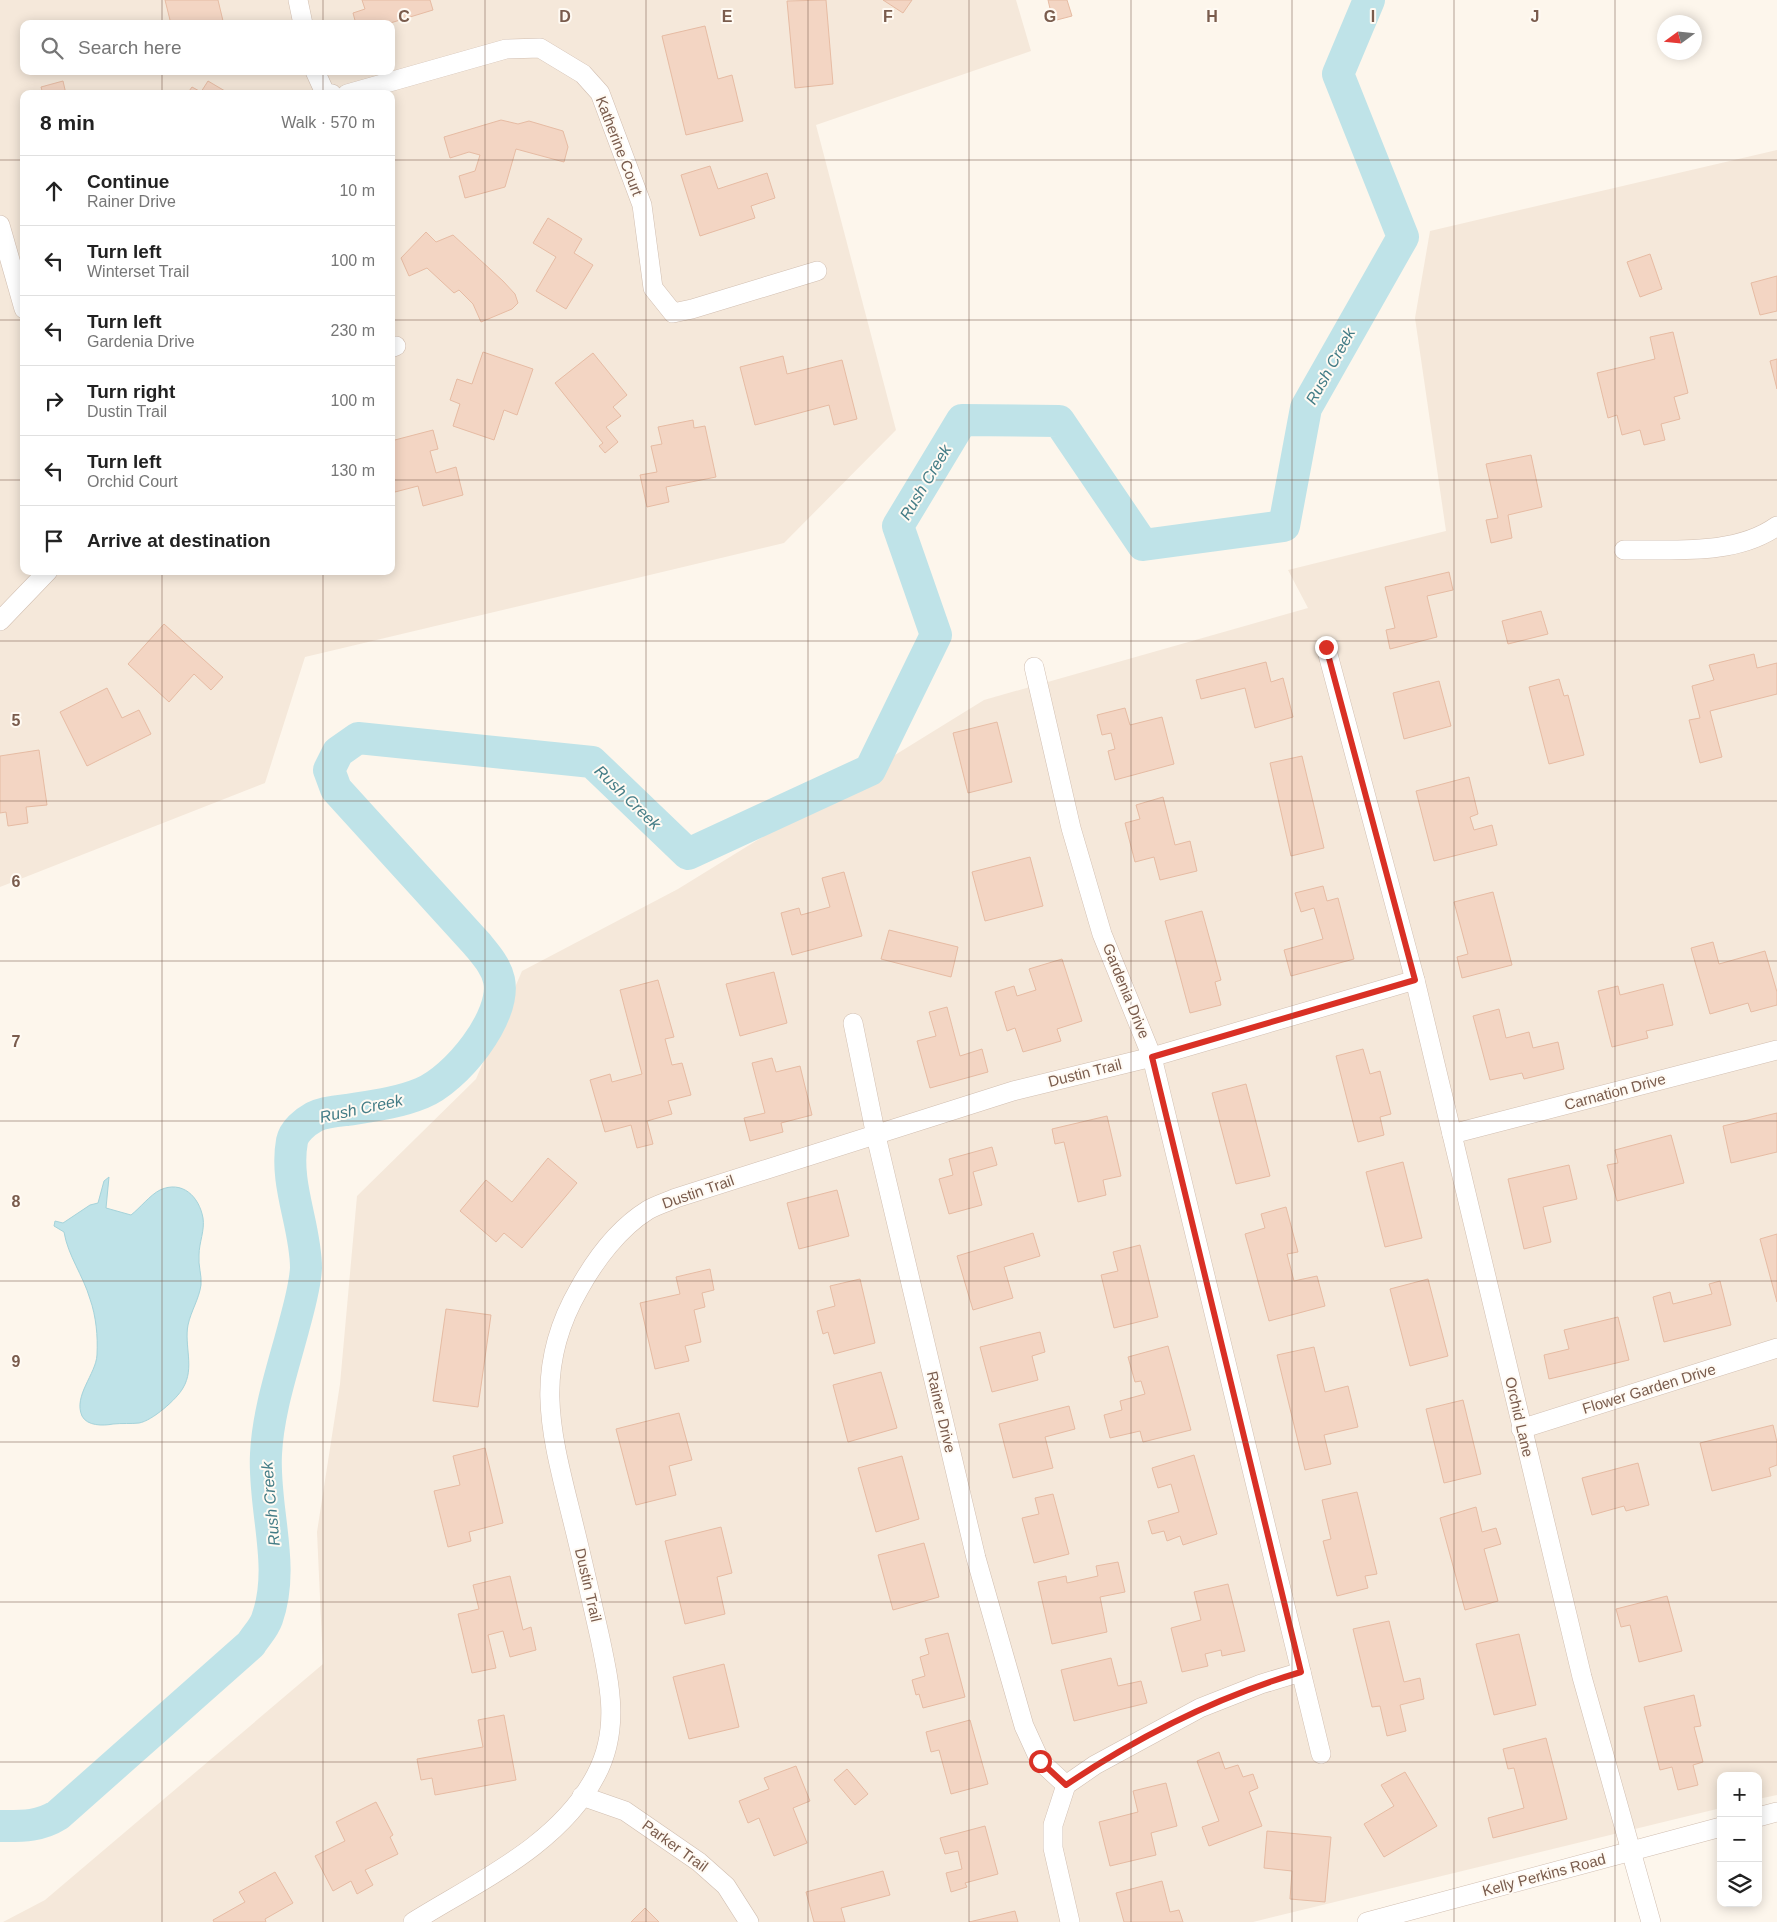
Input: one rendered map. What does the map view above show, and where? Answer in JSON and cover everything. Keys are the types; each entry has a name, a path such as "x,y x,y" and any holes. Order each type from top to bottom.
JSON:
{"street":[{"path":"298,0 302,20"},
{"name":"Katherine Court","path":"361,90 506,50 540,48 583,74 600,93 642,205 652,288 673,313 692,310 817,271"},
{"path":"317,75 324,90"},
{"path":"0,225 20,295"},
{"path":"1624,550 1714,547 1763,534 1777,526"},
{"path":"0,621 44,575"},
{"name":"Orchid Lane","path":"1326,647 1415,980 1521,1429 1582,1677 1651,1922"},
{"name":"Gardenia Drive","path":"1034,667 1070,828 1102,934 1152,1057 1321,1754"},
{"name":"Dustin Trail","path":"413,1922 516,1858 559,1825 596,1775 605,1752 610,1731 612,1697 586,1573 557,1458 550,1416 551,1366 557,1336 569,1305 588,1272 612,1242 647,1211 676,1198 1013,1091 1152,1057 1415,980"},
{"name":"Rainer Drive","path":"853,1023 876,1136 976,1558 1024,1726 1040,1761 1066,1785"},
{"name":"Carnation Drive","path":"1452,1134 1777,1050"},
{"name":"Flower Garden Drive","path":"1521,1429 1777,1348"},
{"path":"1070,1922 1053,1848 1053,1825 1066,1785 1095,1765 1200,1708 1261,1684 1301,1672"},
{"name":"Parker Trail","path":"582,1796 625,1811 699,1862 726,1886 749,1922"},
{"path":"1762,1816 1777,1812"},
{"name":"Kelly Perkins Road","path":"1367,1922 1717,1828"}],"shaded area":[{"path":"0,0 1016,0 1031,51 816,125 896,430 784,543 305,657 265,783 0,887"},
{"path":"1777,150 1777,1795 1762,1798 1762,1772 1717,1772 1717,1809 1253,1922 3,1922 45,1900 323,1664 317,1532 340,1384 357,1196 476,1079 522,971 678,889 984,700 1308,608 1288,570 1446,531 1415,318 1430,231"}],"water":[{"path":"109,1177 106,1208 131,1215 156,1192 168,1187 175,1187 188,1192 198,1203 203,1218 203,1232 199,1250 201,1285 188,1325 189,1365 183,1388 164,1409 151,1418 139,1423 100,1425 84,1419 80,1408 80,1401 96,1362 97,1333 94,1312 64,1232 54,1226 55,1221 63,1223 90,1205 98,1203 104,1181"}],"building":[{"path":"165,0 218,0 223,20 170,20"},
{"path":"362,0 430,0 433,10 395,22 395,20 355,20 353,13 365,9"},
{"path":"826,0 833,84 795,88 787,1"},
{"path":"883,0 912,0 903,13"},
{"path":"1048,0 1067,0 1072,16 1053,21"},
{"path":"705,26 718,79 732,75 743,121 686,135 662,36"},
{"path":"63,81 65,90 42,90 41,87"},
{"path":"208,81 223,90 202,90"},
{"path":"501,120 518,124 529,121 563,131 568,147 564,162 516,149 505,187 465,198 459,176 475,171 480,155 469,152 450,158 444,137"},
{"path":"710,166 718,189 767,173 775,198 751,206 755,218 700,236 681,175"},
{"path":"548,218 582,239 574,253 593,265 566,309 536,291 556,257 533,243"},
{"path":"426,232 436,242 453,235 503,281 515,294 518,303 512,309 481,322 473,304 459,290 454,293 427,268 409,276 401,258"},
{"path":"1650,254 1662,289 1640,297 1627,262"},
{"path":"1777,276 1777,311 1760,315 1751,283"},
{"path":"1673,332 1688,393 1674,397 1680,419 1661,424 1665,440 1644,445 1640,430 1622,435 1617,415 1608,418 1597,373 1655,359 1650,337"},
{"path":"483,352 533,369 517,415 504,410 494,440 453,426 460,404 450,400 457,379 472,384"},
{"path":"593,353 627,395 613,407 621,416 606,427 618,442 605,453 599,446 603,443 555,383"},
{"path":"783,356 787,374 842,360 857,419 834,425 829,405 755,425 740,367"},
{"path":"1777,359 1777,389 1770,361"},
{"path":"693,420 694,428 705,426 716,477 666,487 669,502 647,507 640,475 657,472 651,446 662,444 658,427"},
{"path":"433,430 438,449 430,451 436,473 456,467 463,495 423,506 418,486 395,492 395,440"},
{"path":"1531,455 1542,507 1508,515 1512,538 1491,543 1486,520 1498,518 1486,464"},
{"path":"1449,572 1453,590 1427,596 1437,637 1390,649 1386,630 1395,628 1385,587"},
{"path":"1541,611 1548,634 1508,644 1502,621"},
{"path":"164,624 223,677 211,690 194,674 169,702 128,664"},
{"path":"1754,654 1757,668 1777,663 1777,694 1710,711 1722,757 1700,763 1689,720 1700,718 1692,686 1714,680 1709,665"},
{"path":"1266,662 1271,682 1283,678 1293,717 1255,728 1245,688 1201,699 1196,680"},
{"path":"1559,679 1564,696 1568,695 1584,755 1549,764 1529,687"},
{"path":"1439,681 1451,726 1404,739 1393,693"},
{"path":"107,688 122,718 139,710 151,734 87,766 60,712"},
{"path":"1125,708 1130,725 1162,717 1174,764 1115,780 1108,751 1115,749 1111,733 1102,735 1097,715"},
{"path":"997,722 1012,782 968,793 953,733"},
{"path":"39,750 47,805 26,807 28,823 8,826 6,812 0,813 0,756"},
{"path":"1302,756 1324,848 1291,856 1270,763"},
{"path":"1469,777 1478,814 1470,817 1474,830 1492,825 1497,845 1434,861 1416,791"},
{"path":"1163,797 1175,845 1190,841 1197,871 1160,880 1154,857 1135,862 1125,823 1140,819 1136,805"},
{"path":"1030,857 1043,906 985,921 972,872"},
{"path":"844,872 862,936 792,955 781,913 799,908 801,915 830,907 822,878"},
{"path":"1323,886 1327,901 1338,898 1354,959 1291,976 1284,950 1323,939 1314,908 1301,912 1295,893"},
{"path":"1493,892 1512,965 1462,978 1457,957 1468,954 1454,902"},
{"path":"1202,911 1221,980 1215,982 1221,1005 1190,1013 1165,921"},
{"path":"889,930 958,947 951,977 881,959"},
{"path":"1713,942 1719,964 1765,951 1777,992 1777,1005 1751,1012 1748,1003 1710,1014 1691,948"},
{"path":"1062,959 1082,1021 1057,1029 1061,1041 1023,1052 1015,1028 1007,1031 995,992 1014,986 1017,996 1036,990 1029,969"},
{"path":"774,972 787,1023 740,1036 726,984"},
{"path":"658,980 674,1037 665,1039 672,1065 682,1063 691,1095 668,1101 672,1114 647,1121 653,1144 637,1148 631,1125 605,1132 590,1080 610,1074 612,1082 642,1074 620,990"},
{"path":"1663,984 1673,1025 1646,1031 1648,1038 1612,1047 1598,991 1618,986 1620,995"},
{"path":"947,1007 960,1056 982,1049 988,1072 930,1088 917,1041 936,1036 929,1012"},
{"path":"1499,1009 1506,1038 1529,1032 1533,1048 1558,1042 1564,1069 1524,1079 1522,1073 1490,1080 1473,1016"},
{"path":"1363,1049 1370,1074 1380,1071 1391,1114 1380,1117 1384,1135 1358,1142 1336,1056"},
{"path":"772,1058 776,1072 800,1066 812,1115 781,1123 783,1132 750,1141 744,1118 765,1113 752,1063"},
{"path":"1246,1084 1270,1176 1236,1184 1212,1093"},
{"path":"1777,1113 1777,1152 1731,1163 1723,1126"},
{"path":"1107,1116 1121,1176 1103,1180 1106,1195 1078,1202 1064,1142 1055,1144 1052,1129"},
{"path":"1671,1135 1684,1183 1617,1201 1607,1165 1618,1163 1615,1150"},
{"path":"992,1147 997,1165 973,1172 982,1205 949,1214 939,1179 953,1175 949,1159"},
{"path":"548,1158 577,1183 522,1248 504,1233 496,1242 460,1211 486,1180 512,1202"},
{"path":"1403,1162 1422,1238 1385,1247 1366,1172"},
{"path":"1569,1165 1577,1199 1543,1207 1551,1242 1524,1249 1508,1179"},
{"path":"837,1190 849,1236 799,1249 787,1203"},
{"path":"1286,1207 1298,1252 1287,1254 1294,1281 1317,1276 1325,1306 1269,1321 1245,1234 1265,1228 1261,1214"},
{"path":"1033,1233 1040,1256 1004,1267 1013,1298 973,1310 957,1256"},
{"path":"1777,1234 1777,1302 1760,1239"},
{"path":"1140,1245 1158,1317 1114,1328 1101,1275 1118,1271 1113,1252"},
{"path":"710,1269 714,1290 702,1293 705,1307 694,1310 701,1342 685,1346 689,1361 655,1369 640,1303 680,1294 676,1277"},
{"path":"860,1279 875,1343 834,1354 828,1332 823,1334 817,1311 835,1306 830,1286"},
{"path":"1428,1279 1448,1356 1410,1366 1390,1289"},
{"path":"1720,1281 1731,1325 1664,1342 1653,1297 1670,1292 1673,1304 1712,1294 1709,1284"},
{"path":"446,1309 491,1315 478,1407 433,1401"},
{"path":"1618,1317 1629,1360 1549,1379 1544,1355 1569,1349 1564,1330"},
{"path":"1040,1332 1045,1352 1032,1356 1038,1380 992,1392 980,1347"},
{"path":"1168,1346 1191,1430 1143,1442 1140,1431 1110,1438 1104,1415 1122,1410 1120,1401 1145,1394 1141,1381 1135,1382 1128,1357"},
{"path":"1314,1347 1325,1392 1348,1386 1358,1427 1324,1435 1331,1464 1305,1470 1277,1355"},
{"path":"881,1372 897,1428 848,1442 833,1385"},
{"path":"1463,1400 1481,1474 1444,1483 1426,1409"},
{"path":"1069,1406 1075,1429 1045,1437 1053,1468 1013,1478 999,1424"},
{"path":"679,1413 692,1460 669,1466 676,1495 636,1505 616,1429"},
{"path":"1773,1425 1777,1442 1777,1465 1769,1468 1771,1476 1712,1491 1700,1443"},
{"path":"485,1448 503,1523 469,1532 471,1541 448,1547 434,1491 460,1485 453,1456"},
{"path":"1194,1455 1217,1534 1183,1545 1180,1536 1167,1541 1164,1531 1152,1534 1148,1521 1179,1512 1171,1484 1158,1488 1152,1468"},
{"path":"902,1456 919,1519 876,1532 858,1468"},
{"path":"1638,1463 1649,1505 1626,1511 1624,1506 1592,1515 1582,1478"},
{"path":"1357,1492 1377,1574 1365,1576 1368,1588 1337,1596 1323,1541 1331,1539 1322,1500"},
{"path":"1053,1494 1069,1554 1034,1563 1022,1518 1039,1514 1035,1498"},
{"path":"1476,1507 1482,1532 1496,1528 1501,1544 1484,1549 1498,1601 1465,1610 1440,1518"},
{"path":"721,1527 732,1573 717,1577 725,1614 685,1624 665,1541"},
{"path":"924,1543 939,1597 893,1610 878,1555"},
{"path":"1118,1562 1125,1592 1100,1597 1107,1632 1052,1644 1038,1582 1066,1576 1067,1583 1098,1576 1096,1566"},
{"path":"510,1576 523,1630 531,1627 536,1650 510,1657 503,1631 488,1635 496,1668 472,1673 458,1614 479,1609 473,1585"},
{"path":"1228,1584 1245,1651 1222,1656 1221,1650 1205,1654 1208,1666 1182,1672 1171,1628 1201,1620 1194,1592"},
{"path":"1667,1596 1682,1651 1639,1662 1630,1625 1621,1627 1616,1609"},
{"path":"1389,1621 1404,1682 1420,1678 1424,1699 1400,1705 1406,1731 1387,1736 1380,1706 1372,1707 1353,1629"},
{"path":"948,1633 965,1697 923,1708 919,1694 916,1695 912,1680 925,1676 920,1657 929,1654 925,1639"},
{"path":"1519,1634 1536,1705 1494,1715 1476,1644"},
{"path":"1111,1658 1118,1686 1141,1681 1147,1703 1074,1721 1061,1670"},
{"path":"724,1664 739,1727 689,1739 673,1677"},
{"path":"1694,1695 1701,1726 1694,1727 1703,1762 1693,1765 1698,1785 1678,1790 1672,1767 1660,1770 1644,1707"},
{"path":"504,1715 516,1780 435,1795 432,1778 421,1780 417,1759 483,1747 478,1720"},
{"path":"970,1720 988,1784 951,1794 939,1750 931,1752 926,1732"},
{"path":"1546,1738 1567,1819 1493,1838 1488,1818 1524,1808 1514,1768 1508,1769 1503,1749"},
{"path":"1219,1752 1225,1769 1238,1765 1243,1777 1253,1774 1258,1788 1249,1792 1262,1826 1209,1846 1202,1827 1219,1821 1197,1761"},
{"path":"796,1766 810,1801 793,1808 807,1843 774,1856 759,1818 748,1823 739,1801 769,1789 764,1778"},
{"path":"847,1769 868,1794 855,1805 834,1780"},
{"path":"1405,1772 1437,1826 1384,1857 1364,1824 1394,1806 1381,1785"},
{"path":"1166,1783 1177,1826 1151,1833 1156,1855 1110,1866 1099,1822 1138,1812 1133,1791"},
{"path":"376,1802 393,1835 390,1837 398,1854 365,1870 373,1885 357,1894 351,1881 333,1891 315,1856 345,1841 336,1822"},
{"path":"985,1826 998,1874 965,1883 967,1887 951,1892 946,1873 962,1869 958,1851 945,1854 940,1838"},
{"path":"1267,1831 1331,1837 1325,1902 1290,1899 1292,1871 1264,1868"},
{"path":"883,1871 890,1895 841,1908 845,1922 814,1922 806,1892"},
{"path":"275,1872 293,1903 265,1919 266,1922 214,1922 213,1920 245,1902 239,1892"},
{"path":"1162,1881 1170,1912 1179,1910 1183,1922 1124,1922 1116,1893"},
{"path":"645,1908 659,1922 631,1922"},
{"path":"1015,1911 1018,1922 969,1922"}],"waterway":[{"name":"Rush Creek","path":"0,1826 37,1824 58,1815 251,1644 264,1626 272,1599 274,1579 273,1537 266,1475 267,1438 277,1390 302,1297 306,1268 303,1236 291,1173 290,1157 293,1137 297,1130 318,1115 394,1102 422,1093 435,1086 449,1075 476,1046 487,1029 495,1011 499,995 499,980 493,965 477,944 336,789 329,770 338,752 358,738 592,762 688,854 870,770 936,635 898,526 962,420 1059,421 1143,545 1284,526 1306,408 1403,237 1338,74 1369,0"}],"route":[{"path":"1040,1761 1066,1785 1095,1765 1200,1708 1261,1684 1301,1672 1152,1057 1415,980 1326,647"}]}
